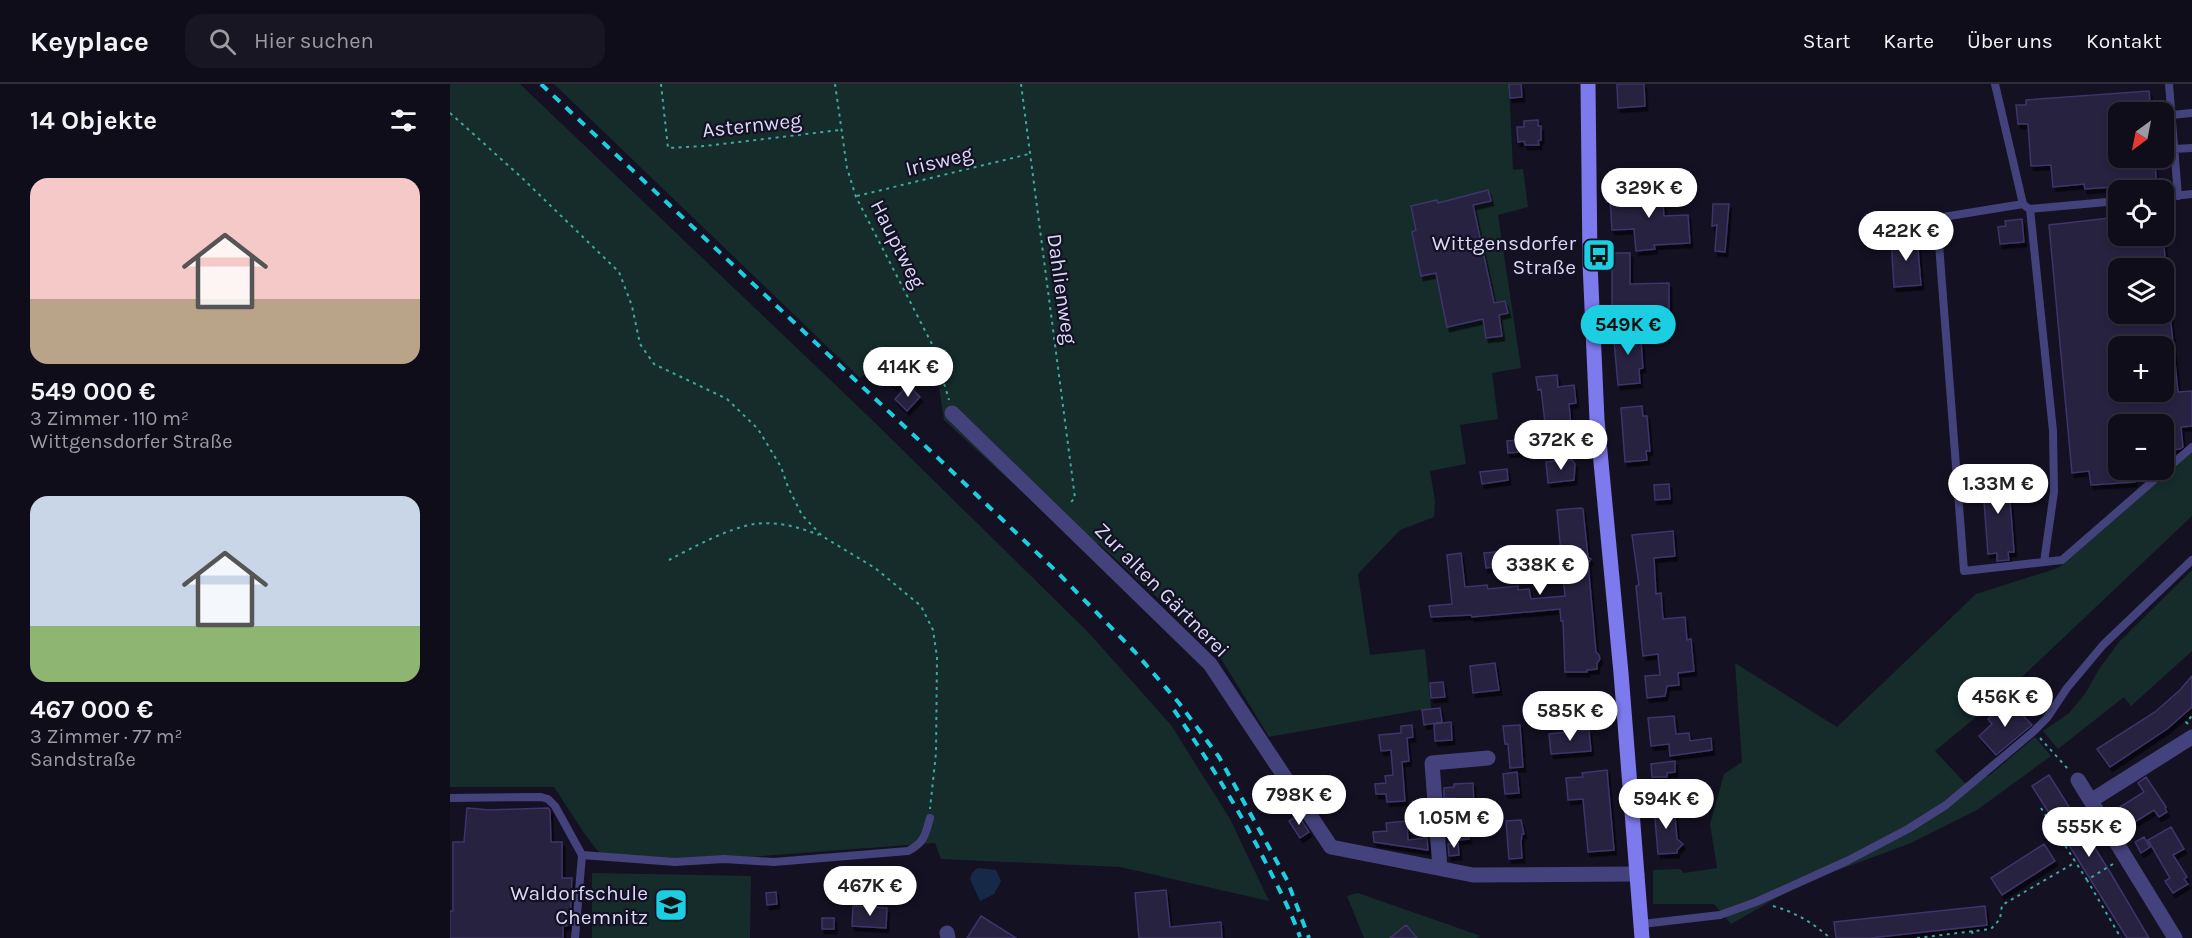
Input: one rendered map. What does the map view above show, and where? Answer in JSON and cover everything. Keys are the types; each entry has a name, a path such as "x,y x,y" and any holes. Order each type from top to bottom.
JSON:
{"street":[{"path":"1588,84 1590,262 1597,420 1642,931"},
{"name":"Zur alten Gärtnerei","path":"952,413 1210,664 1331,847 1473,875 1637,874"},
{"path":"2092,800 2192,737"},
{"path":"1440,868 1432,763 1488,758"},
{"path":"2078,780 2175,938"}],"lane":[{"path":"1995,84 2023,204 2030,209 2108,202"},
{"path":"2169,84 2170,102"},
{"path":"2174,115 2192,113"},
{"path":"2178,196 2174,149 2192,148"},
{"path":"2174,196 2192,194"},
{"path":"2023,204 1937,219 1965,571 2062,560 2192,447"},
{"path":"2030,209 2053,431 2054,492 2044,562"},
{"path":"1642,931 1720,915 1756,902 1847,861 1908,829 1946,805 2034,731 2047,718 2067,688 2103,645 2192,560"},
{"path":"450,798 548,799 555,806 582,855 575,938"},
{"path":"582,855 675,862 723,859 774,862 908,851 924,838 930,818"}],"path":[{"name":"Asternweg","path":"661,84 668,148 705,146 840,130"},
{"name":"Hauptweg","path":"835,84 847,168 856,197 933,345 952,413"},
{"name":"Dahlienweg","path":"1021,84 1075,498"},
{"path":"450,113 520,176 619,272 632,306 640,344 654,364 727,399 758,429 781,467 802,515 822,536"},
{"name":"Irisweg","path":"856,197 1029,154"},
{"path":"669,560 725,534 755,524 780,524 822,536 875,568 921,606 933,630 937,657 936,753 930,818"},
{"path":"2039,737 2078,780"},
{"path":"2041,808 2121,938"},
{"path":"2087,880 2126,857"},
{"path":"1917,938 1991,929 2000,919 2002,905 2076,862"},
{"path":"1756,902 1789,911 1807,920 1830,938"},
{"path":"1972,931 1973,938"}],"green space":[{"path":"450,84 520,84 868,416 1088,632 1171,725 1230,819 1269,901 1120,867 941,859 935,843 750,857 637,862 604,859 554,787 450,787"},
{"path":"554,84 1509,84 1513,170 1523,169 1528,207 1498,215 1521,368 1492,373 1498,419 1460,425 1466,464 1430,471 1435,501 1434,517 1400,530 1358,574 1370,655 1425,649 1431,708 1269,737 1217,652 1098,543 1089,553 944,420 936,367 926,348 885,360 860,378"},
{"path":"2192,450 2192,516 2005,693 1935,751 1966,784 1990,775 2035,737 2051,756 1977,810 1911,843 1801,884 1731,924 1714,904 1653,904 1653,870 1680,869 1684,873 1717,868 1710,824 1724,774 1742,762 1735,663 1837,727 1976,594 2058,568 2158,480 2174,480 2174,466"},
{"path":"2192,570 2192,651 2131,706 2124,697 2058,749 2043,731 2069,713 2085,694 2099,669 2119,642"},
{"name":"Waldorfschule Chemnitz","path":"592,873 751,876 750,938 592,938"},
{"path":"1358,893 1481,936 1476,938 1364,938 1347,896"}],"water":[{"path":"978,868 996,870 1001,881 994,894 980,901 970,879 972,873"}],"building":[{"path":"1509,84 1521,84 1522,97 1510,98"},
{"path":"1617,84 1644,84 1645,106 1618,108"},
{"path":"2149,91 2150,102 2108,102 2108,168 2155,168 2157,180 2108,180 2108,187 2085,189 2084,184 2053,187 2051,165 2031,166 2028,124 2018,124 2016,105 2026,105 2026,100"},
{"path":"1538,120 1538,126 1541,126 1539,145 1525,145 1524,141 1518,142 1517,127 1524,127 1524,121"},
{"path":"1661,176 1664,216 1688,215 1690,243 1654,245 1655,249 1636,251 1634,229 1612,230 1610,198 1651,197 1649,177"},
{"path":"1488,190 1491,201 1473,205 1494,303 1505,301 1508,313 1499,315 1502,336 1486,338 1483,319 1447,327 1436,273 1421,276 1412,232 1416,230 1411,206 1437,200 1438,203"},
{"path":"1713,204 1729,204 1725,252 1715,251 1717,225 1712,226"},
{"path":"2108,218 2108,246 2164,246 2165,258 2108,258 2108,324 2171,324 2172,336 2108,336 2108,402 2174,402 2174,353 2178,392 2192,391 2192,426 2181,427 2183,447 2174,450 2174,414 2108,414 2108,480 2135,480 2135,482 2091,485 2089,471 2072,473 2049,225"},
{"path":"2022,219 2024,242 2000,244 1998,227 2006,226 2005,221"},
{"path":"1917,237 1921,285 1894,287 1891,239"},
{"path":"1612,253 1630,253 1630,284 1669,283 1669,315 1658,315 1658,306 1612,306"},
{"path":"1635,328 1637,341 1641,341 1643,368 1639,369 1640,383 1618,385 1613,330"},
{"path":"896,365 906,375 895,386 884,376"},
{"path":"1557,375 1558,387 1574,385 1576,403 1569,404 1572,438 1542,441 1540,423 1545,423 1541,389 1538,390 1536,377"},
{"path":"908,385 920,397 907,411 895,399"},
{"path":"1642,406 1643,416 1647,416 1650,451 1646,451 1647,460 1625,462 1621,408"},
{"path":"1519,440 1520,452 1508,453 1507,441"},
{"path":"1572,460 1575,464 1574,480 1548,483 1546,462"},
{"path":"1507,469 1508,480 1482,484 1480,472"},
{"path":"2008,474 2014,552 2008,552 2009,560 1997,561 1997,553 1988,554 1982,475"},
{"path":"1669,484 1670,499 1655,500 1654,485"},
{"path":"1583,509 1588,557 1591,559 1588,563 1596,652 1600,659 1597,669 1587,670 1587,672 1565,672 1563,621 1561,621 1560,609 1472,617 1471,615 1431,617 1429,606 1452,604 1447,555 1461,553 1465,587 1487,585 1488,589 1518,586 1518,590 1529,589 1531,599 1565,596 1557,510"},
{"path":"1673,531 1675,556 1654,558 1656,594 1661,593 1663,619 1685,617 1687,640 1691,639 1694,671 1678,673 1679,685 1667,686 1665,696 1647,698 1645,676 1660,675 1658,654 1643,656 1636,586 1639,585 1632,535"},
{"path":"1506,551 1507,566 1486,568 1484,553"},
{"path":"1495,663 1499,690 1473,693 1470,666"},
{"path":"2192,676 2192,707 2167,729 2110,767 2097,749 2155,712"},
{"path":"1443,682 1445,697 1431,698 1430,683"},
{"path":"2008,700 2032,725 1996,755 1979,736 1992,724 1988,719"},
{"path":"1440,708 1442,722 1424,725 1422,710"},
{"path":"1674,716 1676,734 1689,733 1690,741 1711,738 1712,750 1670,756 1669,744 1651,746 1648,718"},
{"path":"1451,722 1452,740 1435,741 1434,724"},
{"path":"1412,725 1413,737 1407,738 1409,761 1402,762 1405,801 1387,802 1386,794 1376,794 1375,784 1386,783 1385,776 1393,775 1391,750 1381,751 1379,735 1401,733 1401,726"},
{"path":"1520,725 1523,767 1510,768 1508,744 1505,744 1503,726"},
{"path":"1589,730 1591,751 1551,754 1549,734"},
{"path":"1675,761 1675,772 1667,773 1667,777 1652,777 1651,764"},
{"path":"1607,770 1614,850 1588,852 1583,799 1568,800 1566,778 1583,777 1582,773"},
{"path":"1517,772 1519,793 1505,794 1503,774"},
{"path":"2049,775 2149,938 2127,938 2032,786"},
{"path":"2146,777 2167,812 2159,817 2154,810 2130,825 2120,807 2144,792 2138,783"},
{"path":"1473,783 1474,807 1467,808 1469,839 1449,841 1447,818 1456,817 1455,798 1444,798 1444,788 1454,787 1454,784"},
{"path":"1674,806 1677,839 1683,844 1677,853 1658,854 1654,807"},
{"path":"467,808 489,810 548,808 550,810 551,842 562,842 562,878 572,878 570,925 563,926 563,938 450,938 450,911 453,911 453,842 464,842"},
{"path":"1298,815 1309,832 1300,838 1289,821"},
{"path":"1521,820 1524,834 1522,834 1521,842 1522,858 1509,859 1506,821"},
{"path":"1407,821 1408,840 1427,838 1428,850 1374,842 1373,832 1387,831 1386,823"},
{"path":"2171,827 2184,849 2173,855 2187,877 2184,879 2188,884 2173,893 2165,881 2170,878 2148,840"},
{"path":"2144,837 2150,847 2141,853 2135,842"},
{"path":"1458,843 1459,855 1449,856 1448,844"},
{"path":"2044,844 2055,861 2002,895 1991,878"},
{"path":"1166,890 1170,927 1221,922 1222,938 1139,938 1135,893"},
{"path":"776,892 777,904 767,905 766,893"},
{"path":"853,906 887,908 886,928 852,926"},
{"path":"1985,906 1987,925 1870,938 1836,938 1834,922"},
{"path":"981,916 1016,938 967,938"},
{"path":"822,918 834,918 834,929 822,929"},
{"path":"1406,925 1417,938 1390,938"}],"railway":[{"path":"541,84 938,458 1057,572 1135,652 1179,703 1219,757 1287,880 1309,938"},
{"path":"1174,710 1212,768 1247,828 1282,894 1300,937"}],"place":[{"name":"Wittgensdorfer Straße","path":"1599,255"},
{"name":"Waldorfschule Chemnitz","path":"671,905"}]}
